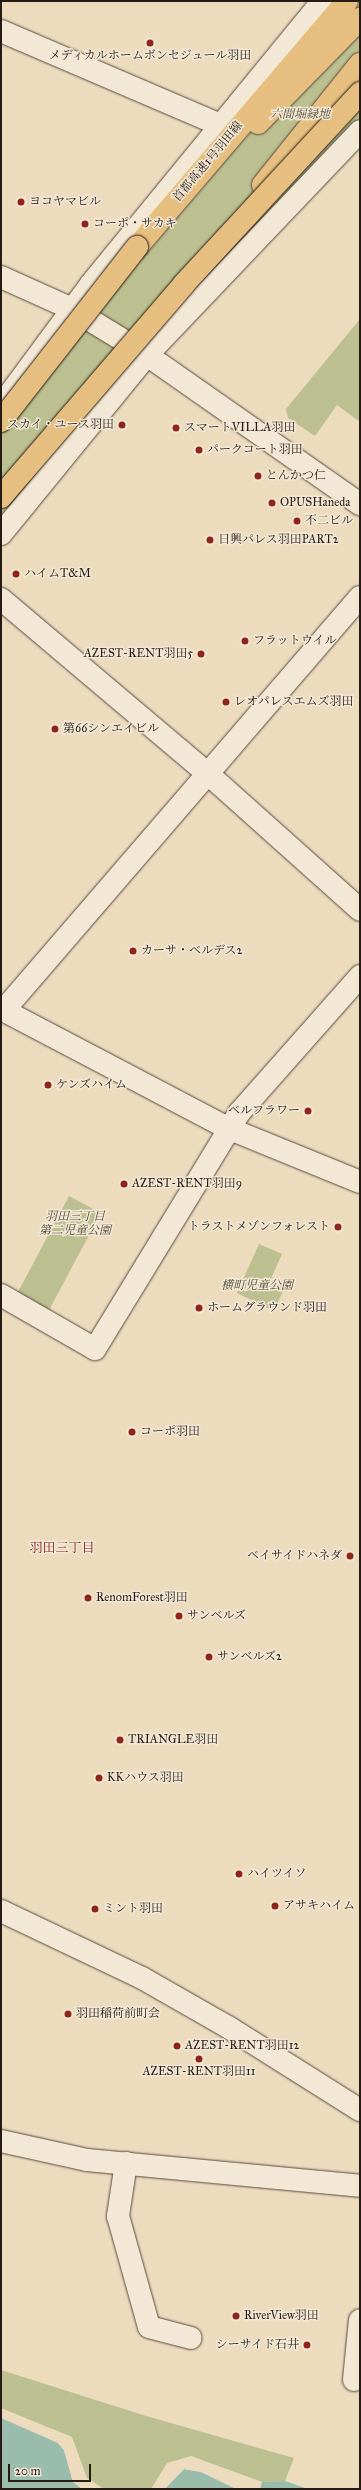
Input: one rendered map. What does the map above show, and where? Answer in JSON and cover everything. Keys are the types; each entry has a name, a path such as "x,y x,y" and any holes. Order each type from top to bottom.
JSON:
{"highway":[{"name":"首都高速1号羽田線","path":"1,421 137,247 347,1"},
{"path":"137,247 360,19"},
{"path":"184,284 360,64"},
{"path":"1,497 184,284 360,93"}],"street":[{"path":"1,405 72,309 220,125 323,1"},
{"path":"1,31 220,125"},
{"path":"1,534 147,355 360,131"},
{"path":"1,277 72,309 147,355 360,504"},
{"path":"360,597 2,1009 230,1129 360,1182"},
{"path":"1,599 207,773 360,910"},
{"path":"1,1295 95,1349 239,1113 360,976"},
{"path":"1,1911 142,1978 228,2027 360,2110"},
{"path":"1,2141 87,2160 360,2186"},
{"path":"126,2163 118,2216 149,2327 191,2338"},
{"path":"354,2380 360,2320"}],"green space":[{"name":"六間堀緑地","path":"323,1 360,1 360,131 1,534 1,405"},
{"path":"360,319 360,422 337,405 315,436 288,418 286,409"},
{"name":"羽田三丁目 第二児童公園","path":"69,1196 101,1213 49,1310 17,1293"},
{"name":"横町児童公園","path":"259,1244 282,1254 270,1281 285,1287 274,1311 237,1293"},
{"path":"1,2370 146,2416 294,2458 285,2481 262,2482 191,2456 167,2463 151,2489 104,2489 87,2478 72,2437 1,2408"}],"shaded area":[{"path":"1,2418 58,2443 64,2450 73,2482 82,2489 1,2489"},
{"path":"184,2469 201,2472 236,2489 165,2489"},
{"path":"285,2481 308,2489 260,2489 262,2482"}],"pier":[{"path":"1,2416 59,2442 66,2449 75,2481 84,2489 73,2482 64,2450 58,2443"},
{"path":"183,2467 201,2470 238,2489 201,2472 184,2469 163,2489 175,2471"}],"place":[{"name":"メディカルホームボンセジュール羽田","path":"150,43"},
{"name":"ヨコヤマビル","path":"21,202"},
{"name":"コーポ・サカキ","path":"85,224"},
{"name":"スカイ・ユース羽田","path":"122,425"},
{"name":"スマートVILLA羽田","path":"176,428"},
{"name":"パークコート羽田","path":"199,450"},
{"name":"とんかつ仁","path":"258,476"},
{"name":"OPUSHaneda","path":"272,503"},
{"name":"不二ビル","path":"297,521"},
{"name":"日興パレス羽田PART2","path":"210,540"},
{"name":"ハイムT&M","path":"16,574"},
{"name":"フラットウイル","path":"245,641"},
{"name":"AZEST-RENT羽田5","path":"201,654"},
{"name":"レオパレスエムズ羽田","path":"226,702"},
{"name":"第66シンエイビル","path":"55,729"},
{"name":"カーサ・ベルデス2","path":"133,951"},
{"name":"ケンズハイム","path":"48,1085"},
{"name":"ベルフラワー","path":"308,1111"},
{"name":"AZEST-RENT羽田9","path":"124,1184"},
{"name":"トラストメゾンフォレスト","path":"338,1227"},
{"name":"ホームグラウンド羽田","path":"199,1308"},
{"name":"コーポ羽田","path":"132,1432"},
{"name":"ベイサイドハネダ","path":"350,1556"},
{"name":"RenomForest羽田","path":"88,1598"},
{"name":"サンベルズ","path":"179,1616"},
{"name":"サンベルズ2","path":"209,1657"},
{"name":"TRIANGLE羽田","path":"120,1740"},
{"name":"KKハウス羽田","path":"99,1778"},
{"name":"ハイツイソ","path":"239,1874"},
{"name":"アサキハイム","path":"275,1906"},
{"name":"ミント羽田","path":"95,1909"},
{"name":"羽田稲荷前町会","path":"68,2014"},
{"name":"AZEST-RENT羽田12","path":"177,2046"},
{"name":"AZEST-RENT羽田11","path":"199,2059"},
{"name":"RiverView羽田","path":"236,2316"},
{"name":"シーサイド石井","path":"307,2345"}],"district":[{"name":"羽田三丁目","path":"62,1548"}]}
